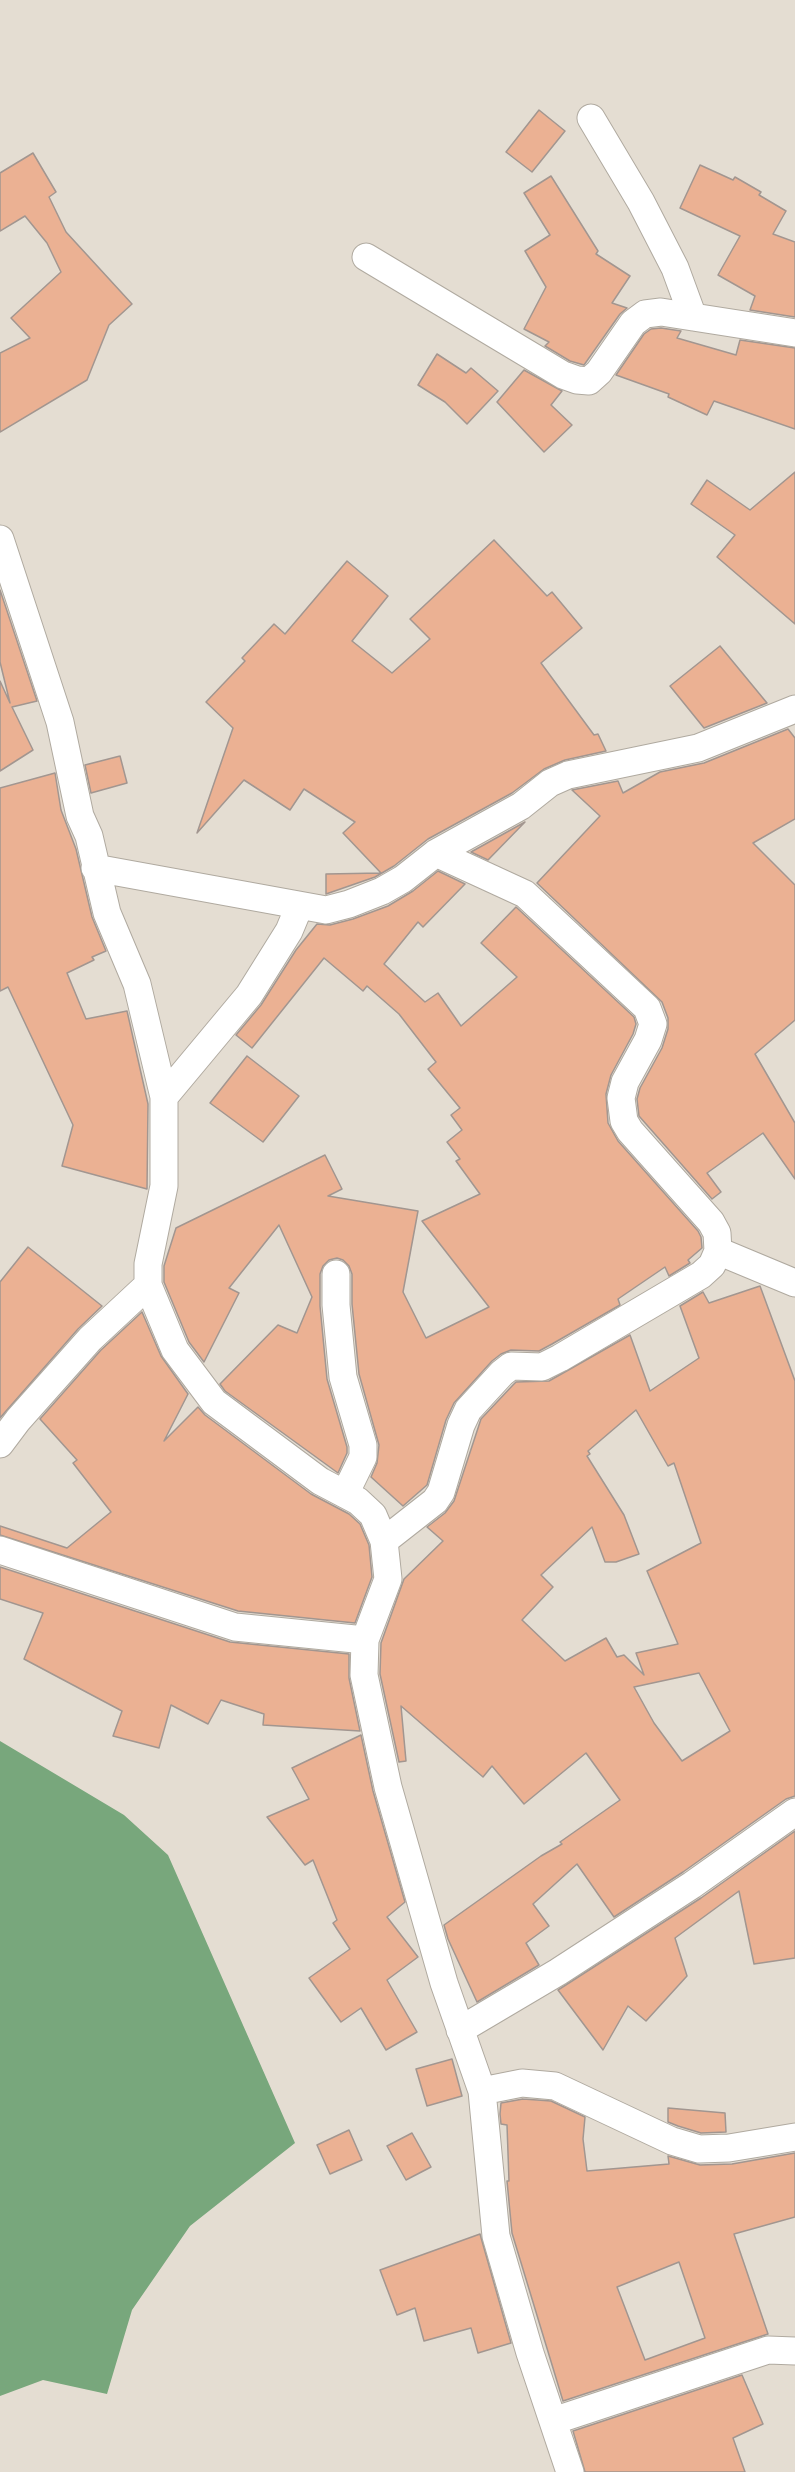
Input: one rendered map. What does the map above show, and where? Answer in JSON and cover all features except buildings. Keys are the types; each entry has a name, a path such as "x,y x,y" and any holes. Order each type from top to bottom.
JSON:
{"street":[{"path":"591,118 641,202 666,251 693,317"},
{"path":"366,257 563,375 577,380 589,381 599,372 633,323 645,314 661,312 795,333"},
{"path":"0,539 60,722 80,816 89,836 106,913 137,984 164,1097 164,1186 148,1264 148,1285 175,1350 214,1402 320,1481 358,1501 373,1515 384,1541 388,1580 365,1640 364,1675 388,1787 444,1983 482,2091 496,2235 530,2353 570,2472"},
{"path":"95,868 299,907 326,910 382,891 403,879 436,853 520,806 550,783 568,775 698,748 795,709"},
{"path":"384,1541 435,1502 441,1492 461,1425 468,1410 502,1373 511,1366 542,1367 560,1358 701,1275 711,1265 718,1251 717,1233 711,1222 630,1131 624,1121 621,1098 625,1082 648,1040 653,1024 647,1008 525,894 436,853"},
{"path":"164,1097 249,995 289,931 299,907"},
{"path":"718,1251 795,1283"},
{"path":"336,1274 342,1369 363,1446 363,1457 345,1494"},
{"path":"0,1444 18,1420 90,1339 148,1285"},
{"path":"0,1550 235,1627 365,1640"},
{"path":"460,2030 558,1972 692,1886 795,1812"},
{"path":"482,2091 522,2084 555,2086 672,2141 699,2149 729,2148 795,2137"},
{"path":"553,2421 768,2350 795,2351"}],"shaded area":[{"path":"0,1741 124,1815 168,1855 295,2143 190,2226 132,2310 107,2394 43,2380 0,2396"}]}
